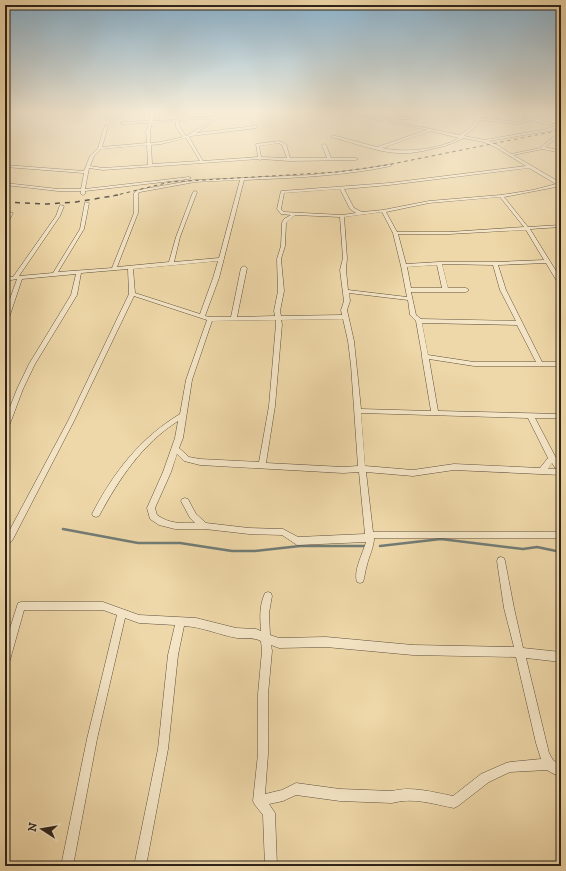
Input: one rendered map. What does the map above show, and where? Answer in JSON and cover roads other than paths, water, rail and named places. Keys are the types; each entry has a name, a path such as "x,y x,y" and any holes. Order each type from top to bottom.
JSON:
{"street":[{"path":"83,192 86,172 95,152"},
{"path":"148,152 150,166"},
{"path":"196,152 202,162"},
{"path":"259,152 260,158"},
{"path":"286,152 288,160"},
{"path":"326,152 329,159"},
{"path":"505,152 560,184"},
{"path":"510,155 528,152"},
{"path":"88,168 103,169 202,162 212,163 260,158 288,160 356,158"},
{"path":"114,269 136,213 137,192 195,181 310,176 390,165"},
{"path":"5,166 86,172"},
{"path":"262,465 272,406 278,318 277,306 282,291 279,259 283,246 286,220 280,209 282,190 342,188 429,180 530,167"},
{"path":"5,184 83,192 192,177 220,176 240,178"},
{"path":"202,316 213,290 240,178"},
{"path":"283,213 294,215 342,216 383,211 443,200 501,196 544,190 560,184"},
{"path":"342,188 357,213"},
{"path":"171,263 176,240 196,192"},
{"path":"501,196 527,228 561,284"},
{"path":"56,274 82,228 87,203"},
{"path":"5,321 17,278 58,216 62,206"},
{"path":"383,211 395,233 404,266 413,315 419,322 435,413"},
{"path":"5,223 10,212"},
{"path":"286,220 294,215"},
{"path":"342,216 345,258 343,270 347,291 347,301 344,310 354,359 357,411 369,536 368,550 361,564 360,579"},
{"path":"395,233 449,233 561,226"},
{"path":"5,279 220,259"},
{"path":"404,266 438,263 495,264 547,261"},
{"path":"438,263 443,274 445,289"},
{"path":"495,264 503,290 540,364"},
{"path":"9,539 71,421 132,294 130,267"},
{"path":"234,318 244,268"},
{"path":"5,429 17,401 20,389 32,364 74,295 79,272"},
{"path":"409,290 466,290"},
{"path":"347,291 409,299"},
{"path":"132,294 210,319 345,317"},
{"path":"210,319 193,365 179,438 167,472 150,508 153,517 162,523 176,526 204,526 249,531 283,532 298,541 369,536 561,535"},
{"path":"419,322 519,323"},
{"path":"424,356 474,364 561,364"},
{"path":"357,411 561,416"},
{"path":"530,415 552,458 561,471"},
{"path":"96,514 137,451 147,441 182,416"},
{"path":"175,449 187,459 200,462 311,469 362,469 413,473 454,467 561,471"},
{"path":"542,471 552,458"},
{"path":"185,501 193,516 204,526"},
{"path":"501,561 519,652 541,743 549,764 552,768 561,772"},
{"path":"268,596 264,613 264,626 267,638 263,694 263,754 259,801 269,813 270,866"},
{"path":"5,660 21,606 103,606 139,619 181,621 215,626 236,632 256,634 279,643 326,642 413,650 519,652 561,656"},
{"path":"67,866 92,739 122,613"},
{"path":"140,866 163,749 172,655 181,621"},
{"path":"259,801 283,795 291,790 303,788 340,795 392,797 398,795 412,795 454,802 485,778 510,767 549,764"}],"waterway":[{"path":"63,529 138,543 180,543 232,551 255,551 300,546 367,546"},
{"path":"380,546 441,539 523,549 537,547 561,552"}],"railway":[{"path":"115,195 170,182 338,172 387,165 453,152"},
{"path":"5,202 47,204 76,202 115,195"}]}
